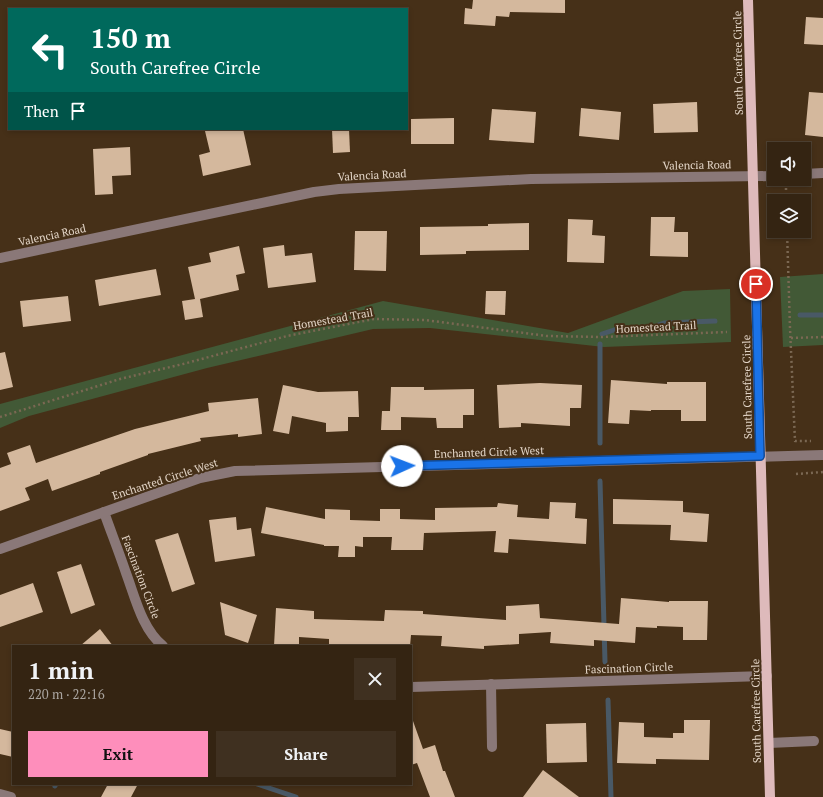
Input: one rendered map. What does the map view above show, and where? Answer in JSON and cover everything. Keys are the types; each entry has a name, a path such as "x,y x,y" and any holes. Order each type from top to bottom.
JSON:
{"main road":[{"name":"South Carefree Circle","path":"748,0 770,797"}],"street":[{"path":"811,174 823,173"},
{"name":"Valencia Road","path":"0,258 339,188 531,179 767,176"},
{"name":"Enchanted Circle West","path":"0,549 200,478 235,471 823,455"},
{"name":"Fascination Circle","path":"104,512 137,604 146,624 156,640 162,645"},
{"name":"Fascination Circle","path":"412,687 767,676"},
{"path":"491,684 492,747"},
{"path":"769,743 814,741"},
{"path":"0,794 11,797"}],"path":[{"path":"786,188 786,194"},
{"path":"787,238 795,441"},
{"name":"Homestead Trail","path":"0,417 120,379 287,336 374,319 425,320 547,336 602,337 727,332"},
{"path":"791,338 823,337"},
{"path":"796,474 823,472"}],"green space":[{"path":"823,274 823,345 783,347 780,277"},
{"path":"730,289 731,342 604,347 430,328 373,329 207,368 29,416 0,428 0,404 383,301 568,333 683,291"}],"building":[{"path":"473,0 565,0 565,13 510,12 509,17 496,16 495,26 464,24 465,8 472,9"},
{"path":"806,17 823,18 823,45 804,44"},
{"path":"809,92 823,93 823,137 805,135"},
{"path":"697,102 698,132 654,133 653,104"},
{"path":"581,108 621,112 619,140 579,136"},
{"path":"492,109 536,112 534,143 489,140"},
{"path":"454,118 454,144 411,144 411,119"},
{"path":"243,130 251,165 203,176 199,155 210,152 205,131"},
{"path":"332,130 349,130 350,152 333,153"},
{"path":"130,147 131,175 112,176 113,194 95,195 93,149"},
{"path":"651,217 675,217 674,232 688,232 688,257 650,256"},
{"path":"568,219 593,220 592,235 605,236 604,263 567,262"},
{"path":"529,223 529,250 466,251 466,254 420,255 420,227 488,226 488,224"},
{"path":"355,231 387,231 386,271 354,270"},
{"path":"284,245 285,256 312,253 316,282 268,288 263,248"},
{"path":"239,246 245,273 236,275 239,290 200,299 203,317 185,320 182,301 195,299 188,267 211,262 209,253"},
{"path":"156,269 161,295 99,306 95,280"},
{"path":"486,291 506,291 505,315 485,314"},
{"path":"68,296 71,321 23,327 20,301"},
{"path":"5,352 13,387 0,390 0,353"},
{"path":"611,380 667,384 667,382 706,382 706,421 681,421 681,410 630,410 629,424 608,423"},
{"path":"540,383 582,385 581,408 570,408 570,426 521,423 521,427 499,428 497,385"},
{"path":"283,385 318,392 358,391 359,417 348,417 348,431 326,432 326,423 292,416 289,434 273,431"},
{"path":"391,387 424,387 424,390 474,389 474,415 463,415 463,428 437,428 436,418 401,417 401,430 381,430 382,411 390,411"},
{"path":"258,398 262,434 238,437 238,434 200,438 201,441 148,454 100,472 100,474 52,491 48,479 25,488 30,500 0,511 0,468 11,464 7,453 30,445 36,463 135,429 209,411 208,403"},
{"path":"613,499 683,501 683,512 709,514 707,542 670,540 671,525 613,524"},
{"path":"550,502 576,503 575,518 587,519 586,544 509,539 508,553 494,552 496,531 424,533 423,550 391,550 392,537 363,537 363,547 355,546 355,557 338,557 339,546 324,546 261,533 266,507 325,519 325,509 350,510 350,520 380,521 380,509 400,509 400,519 435,520 435,508 497,507 498,503 518,505 517,517 549,519"},
{"path":"236,517 237,530 251,528 255,556 215,562 209,520"},
{"path":"178,533 195,584 172,592 155,540"},
{"path":"81,564 95,605 71,614 57,572"},
{"path":"33,583 43,612 0,627 0,595"},
{"path":"621,598 669,602 708,601 707,640 683,640 683,627 657,626 657,628 636,627 635,643 594,640 594,646 550,643 551,632 519,634 519,644 484,646 484,649 441,646 442,636 411,635 410,645 329,645 329,639 299,637 299,645 274,645 276,608 314,611 314,619 384,621 385,610 423,611 423,614 506,620 506,606 539,604 540,618 619,624"},
{"path":"220,602 257,615 248,643 225,635"},
{"path":"100,629 112,645 81,645"},
{"path":"684,720 710,720 709,760 656,759 656,764 617,763 619,722 644,723 644,737 673,738 673,733 684,733"},
{"path":"412,721 423,749 435,745 443,771 445,771 455,797 430,797 417,763 412,765"},
{"path":"586,723 587,762 547,763 546,724"},
{"path":"0,729 12,732 12,757 0,754"},
{"path":"543,770 579,797 523,797"},
{"path":"107,785 137,785 131,797 101,797"}],"waterway":[{"path":"800,315 823,315"},
{"path":"602,334 614,330 650,328 664,323 715,321"},
{"path":"600,344 600,443"},
{"path":"600,481 605,662"},
{"path":"608,700 611,797"},
{"path":"260,785 296,797"}],"route":[{"path":"402,466 760,456 756,284"}]}
